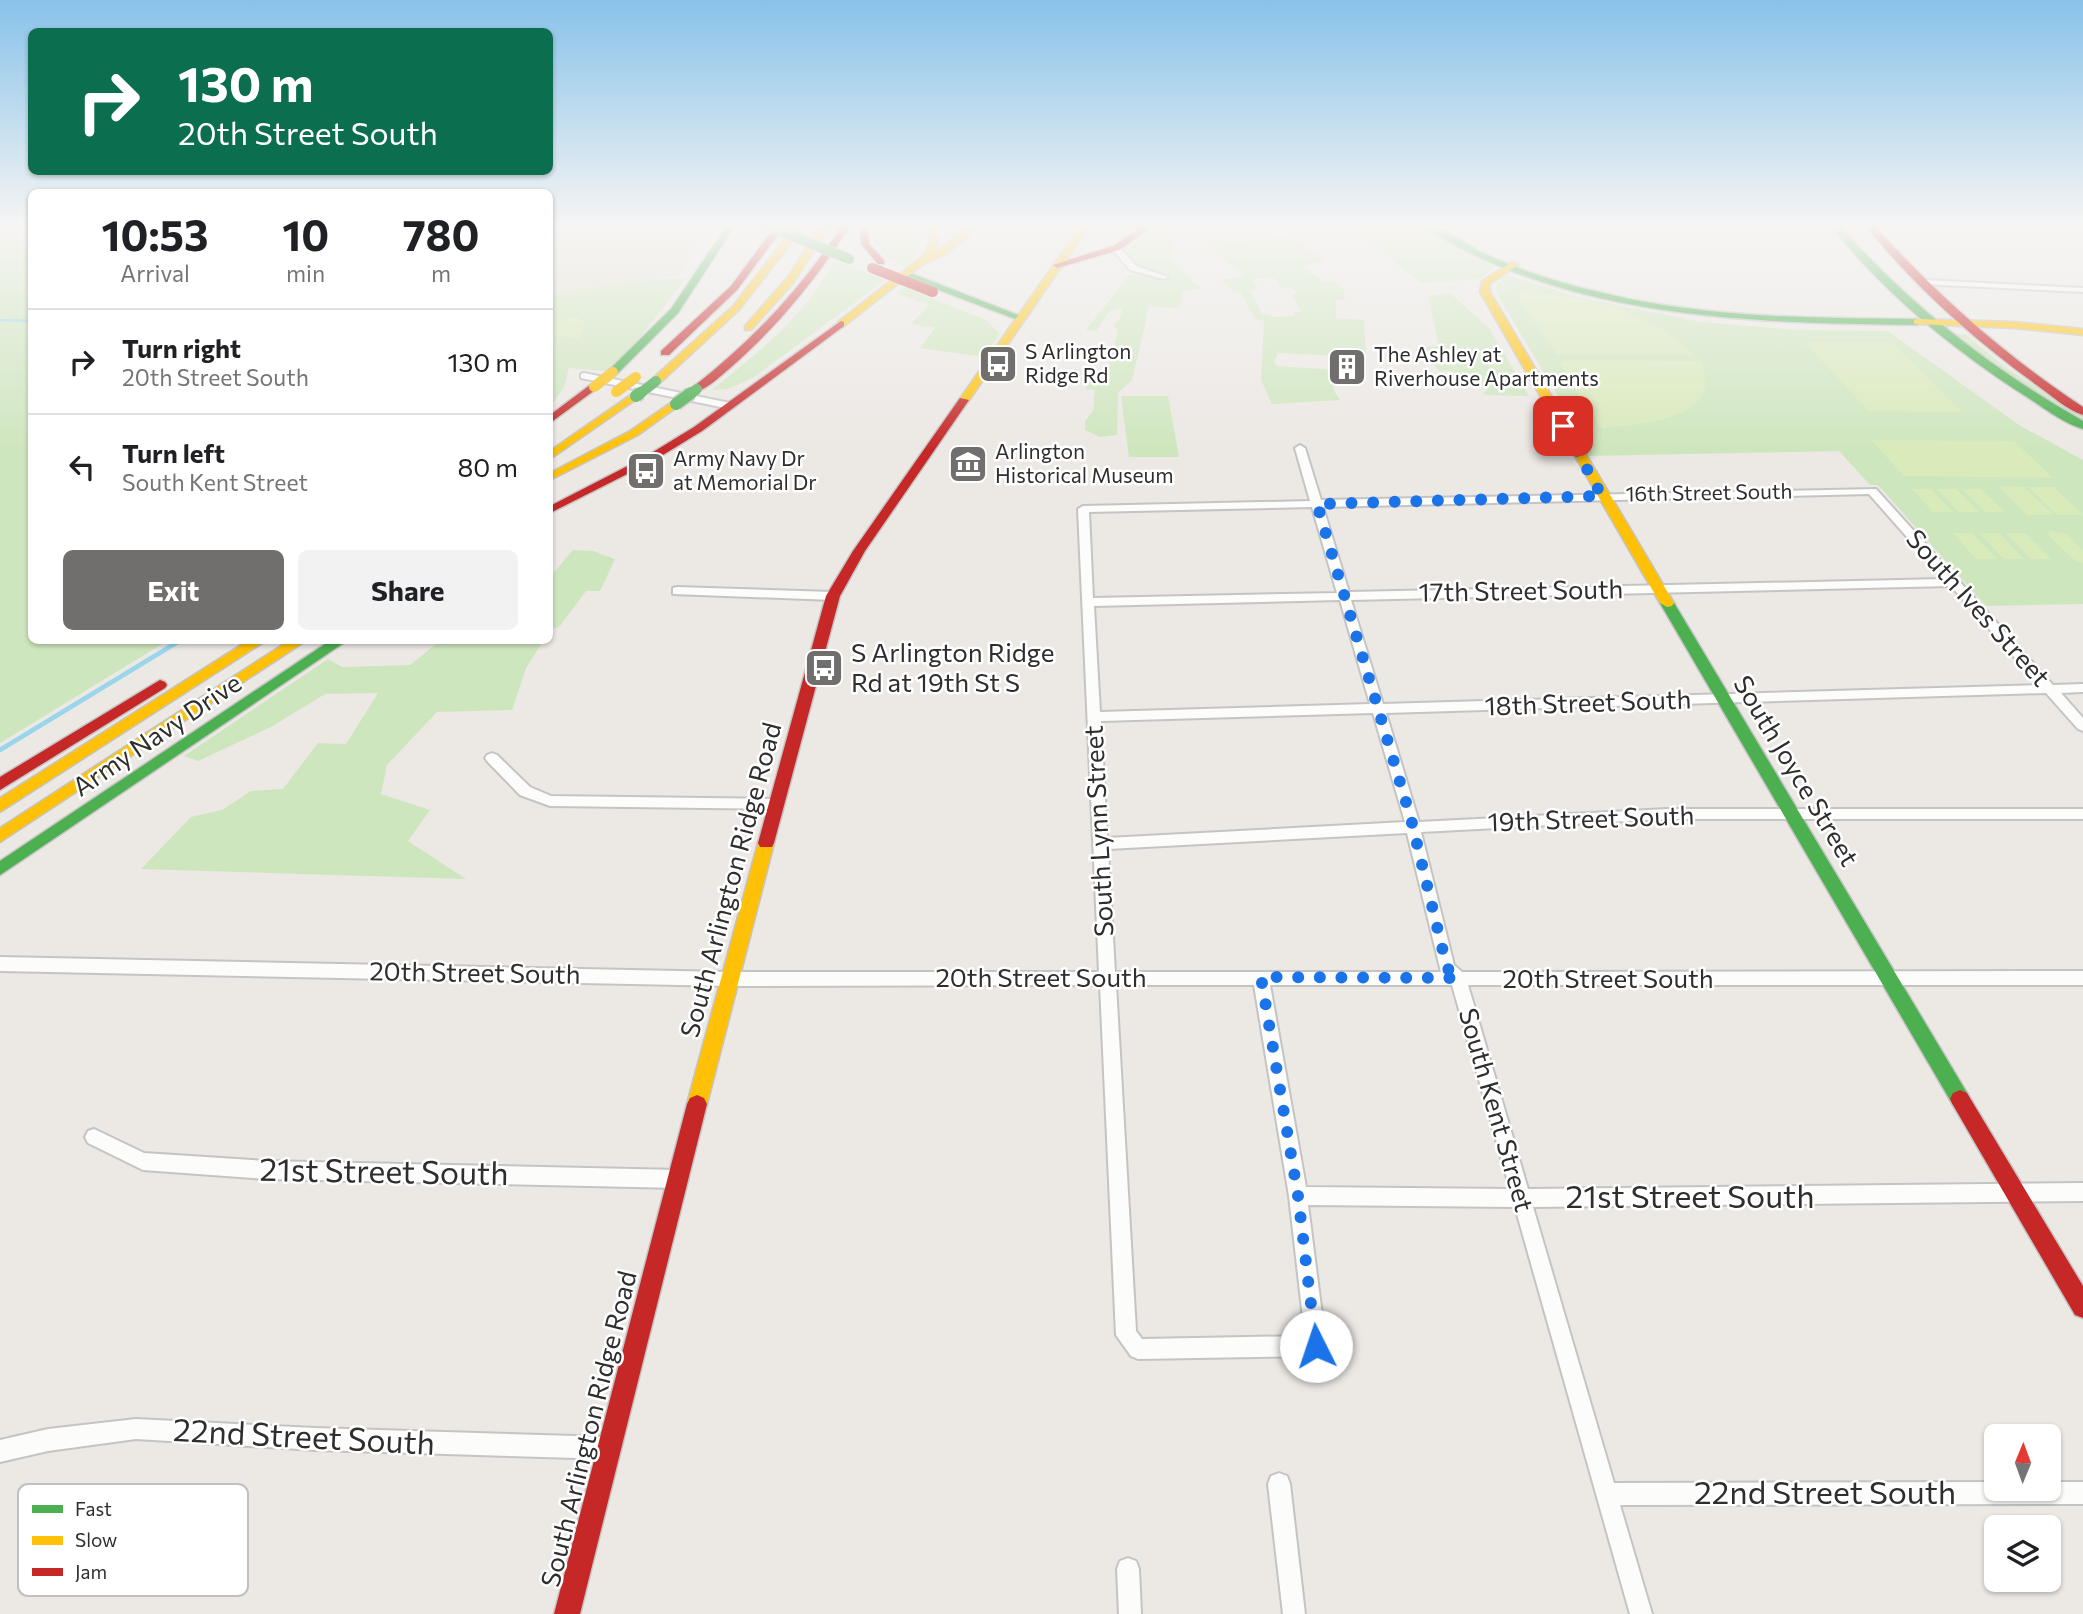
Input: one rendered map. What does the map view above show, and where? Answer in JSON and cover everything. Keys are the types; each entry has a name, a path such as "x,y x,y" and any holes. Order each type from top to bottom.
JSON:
{"main road":[{"path":"553,416 589,382 613,372 674,311 682,299"},
{"path":"553,437 636,377 722,299"},
{"path":"553,454 656,381 747,299"},
{"path":"690,388 774,299"},
{"path":"553,476 744,353 797,299"},
{"path":"553,508 665,450 873,299"},
{"path":"961,299 1019,320"},
{"name":"South Arlington Ridge Road","path":"567,1614 729,979 833,596 859,551 1033,299"},
{"name":"South Joyce Street","path":"1489,299 1602,496 1892,980 2014,1194 2083,1307"},
{"path":"1633,299 1696,311 1806,321 2038,320 2083,326"},
{"path":"1905,299 1925,319 1989,370 2083,426"},
{"path":"1941,299 2015,366 2083,412"},
{"path":"1962,320 2083,332"},
{"path":"0,784 224,644"},
{"path":"0,807 254,644"},
{"path":"0,836 294,644"},
{"name":"Army Navy Drive","path":"0,869 335,644"}],"street":[{"path":"589,382 730,405"},
{"name":"South Kent Street","path":"1300,448 1413,827 1447,968 1458,978 1609,1494 1641,1614"},
{"name":"16th Street South","path":"1083,509 1872,491"},
{"name":"South Ives Street","path":"1872,491 2083,726"},
{"name":"South Lynn Street","path":"1083,509 1105,979 1125,1321 1126,1335 1138,1349 1316,1346 1298,1196"},
{"name":"17th Street South","path":"1088,602 1955,582"},
{"path":"677,591 833,596"},
{"name":"18th Street South","path":"1094,718 2083,688"},
{"path":"492,758 525,791 550,801 777,804"},
{"name":"19th Street South","path":"1100,844 1667,814 2083,814"},
{"name":"20th Street South","path":"0,964 729,979 2083,978"},
{"path":"1261,977 1298,1196"},
{"name":"21st Street South","path":"94,1137 143,1161 211,1166 679,1179"},
{"name":"21st Street South","path":"1298,1196 1522,1198 2083,1192"},
{"name":"22nd Street South","path":"0,1451 48,1440 136,1429 315,1439 609,1448"},
{"path":"1279,1484 1294,1614"},
{"name":"22nd Street South","path":"1609,1494 2083,1493"},
{"path":"1128,1569 1130,1614"}],"green space":[{"path":"0,299 28,299 28,644 162,644 0,743"},
{"path":"553,299 669,299 638,340 606,371 569,368 564,387 553,403"},
{"path":"809,299 859,299 754,377 728,389 712,390 781,331"},
{"path":"912,299 935,299 986,320 1000,334 984,357 920,348 935,328 911,324 929,305"},
{"path":"1110,299 1182,299 1180,308 1149,307 1132,380 1118,393 1117,435 1100,437 1085,430 1085,421 1093,411 1095,390 1086,389 1090,372 1108,372 1118,330 1113,326 1120,319 1122,307 1110,311 1096,331 1086,330"},
{"path":"1244,299 1255,299 1262,314 1270,314 1272,317 1295,316 1293,312 1301,312 1294,299 1345,299 1336,300 1336,318 1364,320 1366,357 1278,353 1274,362 1278,366 1333,370 1334,391 1340,400 1272,404 1261,380 1264,321 1255,319"},
{"path":"1429,299 1457,299 1489,328 1529,396 1486,395 1483,393 1487,390 1447,370 1440,372 1434,365 1441,363 1434,354 1423,351 1429,346 1439,346"},
{"path":"1500,299 1589,299 1701,322 1797,330 1888,331 2019,425 2083,460 2083,604 1986,606 1878,485 1870,485 1839,451 1587,456 1574,434 1580,433"},
{"path":"1520,299 1580,299 1612,307 1656,326 1694,355 1556,354"},
{"path":"576,317 585,321 580,338 553,335 563,319"},
{"path":"1948,334 1965,334 2008,369 2083,416 2083,423 2036,396"},
{"path":"1806,343 1893,343 1963,412 1868,411"},
{"path":"1700,361 1706,381 1702,396 1691,407 1674,416 1635,425 1600,428 1561,366 1562,362"},
{"path":"1121,396 1168,396 1179,457 1129,457"},
{"path":"1871,440 2014,441 2053,478 1904,476"},
{"path":"1998,486 2024,487 2054,515 2027,515"},
{"path":"2028,487 2054,487 2083,515 2057,515"},
{"path":"1912,489 1931,489 1953,512 1933,512"},
{"path":"1937,489 1956,489 1979,512 1959,512"},
{"path":"1962,489 1981,489 2005,512 1985,512"},
{"path":"2047,530 2066,534 2083,550 2083,563 2073,559 2047,534 2050,533"},
{"path":"1953,533 1972,533 1997,559 1976,559"},
{"path":"1979,533 1999,533 2024,559 2004,559"},
{"path":"2006,533 2025,533 2051,559 2031,559"},
{"path":"573,550 593,551 615,559 600,591 586,591 559,627 553,628 553,573"},
{"path":"436,644 541,644 526,668 512,710 437,712 387,765 381,794 430,810 408,841 466,879 141,869 191,817 222,810 251,791 283,789 318,743 346,744 378,693 325,694 271,727 198,761 184,756 328,659 342,667 410,665"}],"waterway":[{"path":"0,320 28,321"},
{"path":"0,750 174,644"}],"traffic: fast":[{"path":"613,372 675,311 683,299"},
{"path":"972,299 1021,318"},
{"path":"1617,299 1663,308 1727,315 1917,322"},
{"path":"1905,299 1980,361 2083,426"},
{"path":"636,396 656,381"},
{"path":"676,404 697,389"},
{"path":"1667,603 1960,1099"},
{"path":"0,869 335,644"}],"traffic: slow":[{"path":"656,381 743,299"},
{"path":"748,328 774,299"},
{"path":"841,324 873,299"},
{"path":"964,400 1034,299"},
{"path":"1489,299 1667,603"},
{"path":"1917,322 2014,325 2083,332"},
{"path":"594,387 613,372"},
{"path":"616,392 636,377"},
{"path":"553,454 636,396"},
{"path":"553,476 634,433 676,404"},
{"path":"0,806 254,644"},
{"path":"0,836 294,644"},
{"path":"697,1104 766,843"}],"traffic: jam":[{"path":"665,353 722,299"},
{"path":"697,389 741,353 793,299"},
{"path":"1939,299 2024,371 2083,412"},
{"path":"553,508 649,459 698,429 841,324"},
{"path":"553,418 594,387"},
{"path":"766,843 833,596 859,551 964,400"},
{"path":"0,784 160,685"},
{"path":"1960,1099 2083,1307"},
{"path":"567,1614 697,1104"}],"place":[{"name":"S Arlington Ridge Rd","path":"998,364"},
{"name":"The Ashley at Riverhouse Apartments","path":"1347,367"},
{"name":"Arlington Historical Museum","path":"968,464"},
{"name":"Army Navy Dr at Memorial Dr","path":"646,471"},
{"name":"S Arlington Ridge Rd at 19th St S","path":"824,668"}],"route":[{"path":"1316,1346 1318,1337 1298,1196 1261,977 1458,978 1447,968 1411,819 1317,504 1602,496 1563,426"}]}
